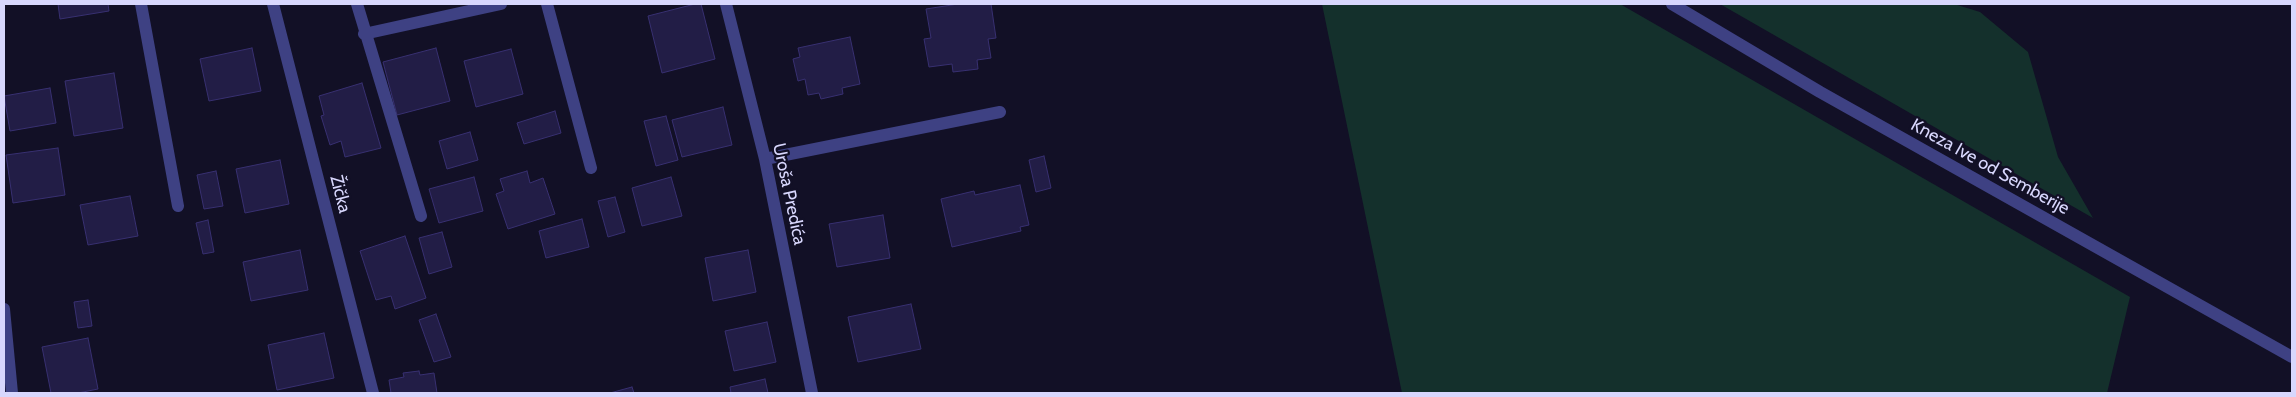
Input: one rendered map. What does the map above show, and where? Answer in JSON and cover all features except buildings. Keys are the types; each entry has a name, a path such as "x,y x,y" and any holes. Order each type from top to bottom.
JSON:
{"street":[{"path":"141,4 178,206"},
{"name":"Žička","path":"273,4 373,393"},
{"path":"357,4 364,34 420,216"},
{"path":"364,34 501,4"},
{"path":"547,4 591,168"},
{"name":"Uroša Predića","path":"726,4 765,158 812,393"},
{"name":"Kneza Ive od Semberije","path":"1672,4 1820,92 2292,357"},
{"path":"765,158 1000,112"},
{"path":"4,309 12,393"}],"green space":[{"path":"1322,4 1620,4 2130,297 2107,393 1402,393"},
{"path":"1720,4 1954,4 1980,12 2028,52 2058,157 2093,218"}]}
